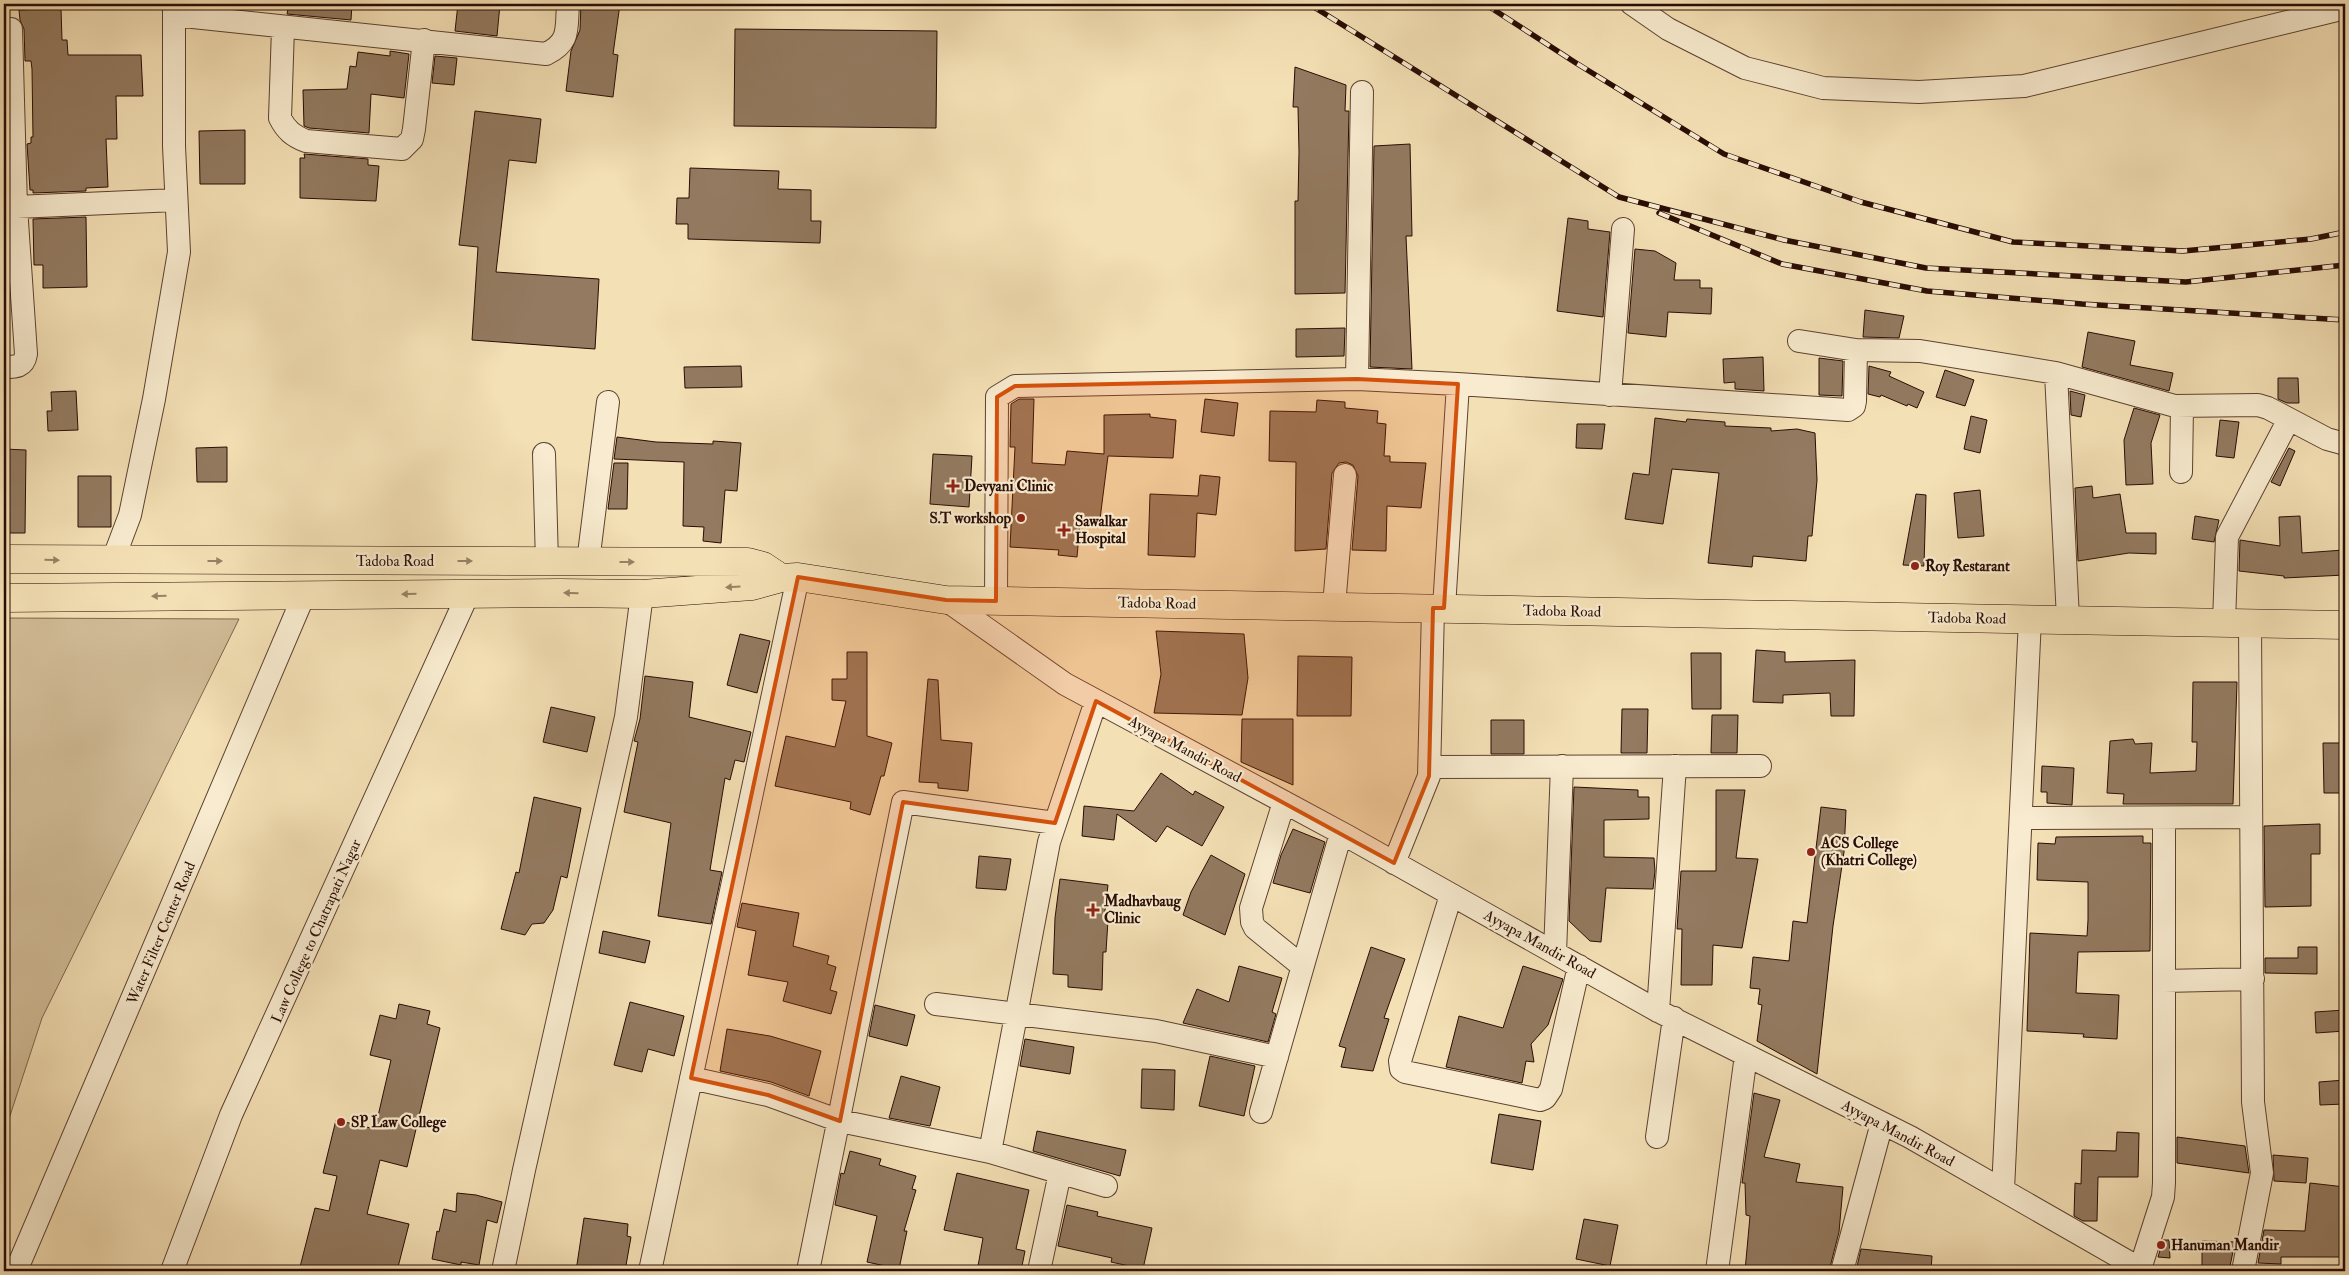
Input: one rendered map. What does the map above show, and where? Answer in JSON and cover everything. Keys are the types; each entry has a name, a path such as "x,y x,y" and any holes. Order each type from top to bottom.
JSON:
{"main road":[{"name":"Tadoba Road","path":"4,559 748,562 763,566 790,578 946,600 2345,625"},
{"name":"Tadoba Road","path":"4,598 642,594 752,586 790,578"}],"street":[{"path":"113,560 130,515 154,398 178,252 174,146 174,9 283,28 424,40 546,54 556,49 566,38 568,4"},
{"path":"1632,4 1668,29 1745,68 1823,88 1919,92 2024,86 2345,8"},
{"path":"283,28 280,118 285,128 294,136 306,141 402,149 408,144 414,129 424,40"},
{"path":"4,367 20,366 26,354 16,207 12,29"},
{"path":"1357,379 1362,92"},
{"path":"16,207 176,200"},
{"path":"1610,395 1623,229"},
{"path":"1799,341 1856,350 1920,351 2056,373 2182,407 2248,404 2268,408 2327,439 2345,444"},
{"path":"996,600 997,397 1011,387 1357,379 1848,410 1854,406 1855,401 1856,350"},
{"path":"2056,373 2068,620"},
{"path":"1394,863 1427,785 1430,767 1439,608 1458,384"},
{"path":"588,562 608,402"},
{"path":"2182,407 2182,472"},
{"path":"2243,1271 2262,1173 2254,1102 2251,817 2237,623 2227,537 2289,419"},
{"path":"544,454 548,562"},
{"path":"1334,606 1345,475"},
{"path":"650,1271 691,1078 790,578"},
{"name":"Law College to Chatrapati Nagar","path":"172,1271 231,1115 468,594"},
{"path":"503,1271 528,1150 626,717 642,594"},
{"name":"Water Filter Center Road","path":"16,1271 304,595"},
{"name":"Ayyapa Mandir Road","path":"946,600 1065,684 1284,802 1666,1014 1882,1123 2142,1270"},
{"path":"2003,1190 2030,619"},
{"path":"990,1152 1049,842 1096,701"},
{"path":"1555,953 1562,766"},
{"path":"1657,1137 1666,1014 1675,766"},
{"path":"1430,767 1760,766"},
{"path":"813,1270 840,1121 903,802 1055,823"},
{"path":"1284,802 1250,915 1255,928 1302,966"},
{"path":"2020,818 2251,817"},
{"path":"2142,1270 2163,1197 2164,1183 2164,818"},
{"path":"1261,1112 1340,833"},
{"path":"1451,895 1400,1061 1401,1069 1405,1072 1540,1100 1545,1098 1551,1089 1579,966"},
{"path":"2164,981 2253,979"},
{"path":"936,1004 1016,1012 1156,1031 1277,1057"},
{"path":"1716,1271 1746,1055"},
{"path":"691,1078 768,1095 840,1121 990,1152 1106,1186"},
{"path":"1842,1271 1882,1123"},
{"path":"1039,1271 1060,1172"}],"highlighted area":[{"path":"1357,379 1458,384 1444,608 1433,608 1429,776 1394,863 1096,701 1055,823 903,802 840,1121 768,1095 691,1078 798,577 946,600 996,601 997,397 1015,386"}],"shaded area":[{"path":"4,618 239,619 42,1018 4,1134"}],"building":[{"path":"289,4 352,4 351,20 287,14"},
{"path":"458,4 500,4 497,36 455,31"},
{"path":"581,4 620,4 613,54 618,55 613,97 566,91 571,51 580,30"},
{"path":"61,8 62,40 67,40 68,55 141,55 143,96 116,96 117,139 106,139 108,187 86,188 86,191 33,193 33,190 30,190 27,144 31,143 31,137 33,137 32,69 31,61 25,61 24,29 20,20 19,10"},
{"path":"735,29 937,31 936,128 734,126"},
{"path":"390,51 409,54 404,98 371,94 369,133 304,126 303,90 347,89 350,66 356,67 358,52 390,56"},
{"path":"435,56 457,58 454,85 432,83"},
{"path":"1295,67 1346,85 1345,111 1349,111 1345,293 1295,294 1295,201 1298,201 1299,152 1298,107 1293,107"},
{"path":"475,111 541,119 536,163 509,160 496,272 599,279 595,349 472,340 478,247 459,245"},
{"path":"245,130 245,184 200,184 199,131"},
{"path":"1410,144 1412,236 1406,236 1412,369 1370,367 1374,146"},
{"path":"304,154 368,159 368,165 379,166 376,201 300,198 300,158 305,158"},
{"path":"690,168 779,171 778,189 811,190 811,221 821,221 820,243 688,239 688,224 676,224 677,198 689,198"},
{"path":"86,217 87,287 43,288 43,265 34,265 33,219"},
{"path":"1568,218 1588,221 1588,229 1610,232 1603,317 1557,311"},
{"path":"1635,249 1655,251 1676,263 1674,280 1700,280 1700,288 1712,288 1711,314 1668,312 1666,337 1628,333"},
{"path":"1865,310 1904,316 1899,338 1863,337"},
{"path":"1345,328 1344,356 1296,357 1296,329"},
{"path":"2088,332 2135,341 2130,365 2173,373 2169,391 2082,367"},
{"path":"1763,357 1764,391 1735,389 1735,382 1724,383 1723,359"},
{"path":"1819,358 1843,361 1842,396 1819,395"},
{"path":"741,366 742,387 685,388 684,367"},
{"path":"1869,366 1891,372 1889,376 1924,392 1917,408 1908,404 1907,406 1881,395 1880,397 1868,394"},
{"path":"1945,370 1974,380 1965,406 1936,397"},
{"path":"2278,378 2298,378 2299,403 2287,403 2278,399"},
{"path":"76,391 78,430 48,431 47,411 52,411 51,392"},
{"path":"2070,391 2085,395 2081,417 2071,415"},
{"path":"1019,399 1034,399 1032,463 1065,465 1067,451 1104,454 1104,415 1150,414 1150,417 1176,420 1173,458 1108,456 1099,527 1080,524 1077,557 1058,555 1059,550 1010,547 1015,447 1010,447 1011,404"},
{"path":"1205,399 1238,403 1234,436 1201,432"},
{"path":"1317,400 1345,402 1345,408 1378,411 1377,423 1386,424 1384,456 1390,456 1390,462 1426,463 1421,508 1387,506 1386,551 1352,550 1358,476 1353,465 1346,462 1339,463 1332,473 1326,549 1295,551 1296,462 1269,461 1270,411 1316,412"},
{"path":"2134,408 2160,415 2151,443 2153,484 2126,485 2124,440"},
{"path":"1971,416 1987,420 1980,453 1964,449"},
{"path":"1655,418 1686,422 1687,419 1725,422 1725,426 1771,428 1771,431 1797,429 1815,433 1817,480 1812,536 1808,536 1806,561 1753,556 1752,567 1708,563 1719,473 1672,469 1663,524 1625,519 1633,473 1649,475"},
{"path":"2220,420 2239,422 2234,458 2216,456"},
{"path":"1577,424 1605,424 1602,449 1576,448"},
{"path":"617,437 656,442 713,444 713,441 741,443 737,491 725,490 721,543 703,541 704,527 683,526 684,462 614,459"},
{"path":"227,447 227,482 197,482 196,448"},
{"path":"2289,448 2295,451 2280,486 2271,482"},
{"path":"4,449 26,450 25,533 4,533"},
{"path":"933,454 972,456 969,507 930,504"},
{"path":"614,463 628,463 627,509 608,509"},
{"path":"1200,475 1220,477 1216,515 1197,513 1195,557 1148,555 1150,494 1198,496"},
{"path":"78,476 111,476 111,527 78,527"},
{"path":"2092,486 2093,498 2120,494 2126,533 2156,533 2156,554 2129,553 2078,561 2075,488"},
{"path":"1980,490 1984,536 1958,538 1954,493"},
{"path":"1916,494 1926,495 1924,566 1903,565"},
{"path":"2195,516 2219,520 2214,542 2192,539"},
{"path":"2300,516 2302,553 2344,550 2345,575 2284,578 2284,576 2239,571 2240,540 2280,546 2279,517"},
{"path":"1156,631 1244,634 1248,678 1242,715 1154,713 1161,674"},
{"path":"740,634 770,641 757,693 727,685"},
{"path":"1756,650 1785,652 1785,662 1855,660 1854,716 1831,716 1830,693 1783,695 1783,703 1753,702"},
{"path":"847,652 867,652 867,736 892,743 884,776 881,776 870,815 850,809 851,802 775,786 786,736 835,747 846,701 832,700 832,679 847,679"},
{"path":"1691,653 1721,653 1721,709 1692,709"},
{"path":"1298,656 1352,657 1351,716 1297,716"},
{"path":"645,676 693,682 689,717 751,732 744,762 735,760 730,780 725,778 710,870 722,872 711,924 658,916 671,823 624,812 638,742 634,741 640,719"},
{"path":"928,679 938,680 941,740 972,743 968,791 938,788 938,783 919,782"},
{"path":"2193,682 2237,682 2233,804 2123,804 2124,794 2107,793 2110,741 2133,739 2135,744 2152,743 2150,773 2196,771 2197,742 2192,742"},
{"path":"551,707 595,717 587,752 543,742"},
{"path":"1622,709 1648,709 1647,753 1621,753"},
{"path":"1712,715 1738,715 1737,753 1711,753"},
{"path":"1242,719 1293,719 1293,785 1241,762"},
{"path":"1491,720 1524,720 1524,754 1491,754"},
{"path":"2323,743 2345,743 2345,793 2324,793"},
{"path":"2042,766 2074,768 2072,805 2047,803 2047,792 2041,792"},
{"path":"1161,773 1193,795 1195,791 1224,807 1202,846 1167,826 1156,842 1117,814 1114,840 1082,836 1084,806 1134,811"},
{"path":"1574,787 1638,790 1638,797 1649,797 1649,819 1604,820 1604,857 1654,858 1655,871 1653,889 1606,888 1601,942 1590,941 1569,921"},
{"path":"1716,790 1745,790 1736,858 1758,859 1742,948 1713,945 1712,985 1681,985 1682,929 1677,929 1681,871 1716,871"},
{"path":"534,797 581,808 567,878 561,876 553,910 544,923 532,924 525,935 501,929 516,872 519,873"},
{"path":"1821,807 1846,810 1844,852 1833,926 1817,1074 1757,1041 1762,1005 1758,1004 1760,989 1750,988 1753,957 1789,961 1793,921 1807,923"},
{"path":"2320,824 2320,854 2311,854 2311,906 2265,907 2264,826"},
{"path":"1293,829 1325,842 1310,893 1273,883 1281,855"},
{"path":"2143,836 2143,843 2151,843 2150,951 2078,952 2076,993 2119,995 2117,1039 2083,1037 2084,1034 2027,1031 2030,933 2087,936 2088,920 2088,882 2037,880 2038,843 2055,844 2056,837"},
{"path":"1211,855 1245,874 1225,935 1183,915 1191,892"},
{"path":"979,856 1011,859 1006,890 976,888"},
{"path":"1060,879 1108,885 1104,919 1108,920 1106,952 1103,952 1102,990 1068,987 1068,975 1053,974 1055,918"},
{"path":"742,903 799,913 793,946 829,956 827,964 836,967 830,990 837,992 831,1014 783,1001 788,982 748,975 756,931 737,927"},
{"path":"603,931 650,941 645,963 599,953"},
{"path":"1371,947 1405,959 1384,1018 1389,1019 1373,1071 1341,1067 1346,1048 1339,1046"},
{"path":"2298,947 2317,947 2317,974 2265,973 2265,958 2298,958"},
{"path":"1239,966 1282,978 1272,1012 1276,1014 1268,1042 1183,1023 1197,989 1229,1002"},
{"path":"1523,966 1563,979 1548,1025 1531,1044 1534,1062 1526,1061 1522,1083 1446,1067 1459,1016 1503,1028"},
{"path":"630,1002 684,1016 674,1056 648,1049 642,1072 614,1065"},
{"path":"399,1004 430,1011 427,1024 440,1028 407,1167 380,1160 367,1214 409,1224 397,1271 299,1271 315,1208 329,1211 337,1176 323,1173 336,1120 375,1129 391,1060 370,1055 380,1015 396,1019"},
{"path":"875,1005 915,1015 907,1046 869,1036"},
{"path":"2345,1010 2345,1031 2316,1033 2315,1012"},
{"path":"727,1029 770,1036 821,1051 809,1096 771,1082 720,1071"},
{"path":"1025,1039 1074,1047 1070,1074 1020,1066"},
{"path":"1210,1056 1255,1066 1244,1116 1199,1106"},
{"path":"1142,1069 1175,1070 1174,1110 1141,1108"},
{"path":"901,1076 940,1087 930,1126 889,1118"},
{"path":"2345,1080 2345,1104 2320,1105 2319,1082"},
{"path":"1754,1093 1780,1100 1764,1157 1800,1164 1796,1182 1843,1187 1839,1232 1829,1271 1745,1271 1750,1216 1746,1215 1745,1183 1742,1183"},
{"path":"1499,1114 1541,1121 1533,1170 1491,1163"},
{"path":"1037,1131 1126,1150 1120,1176 1033,1151"},
{"path":"2117,1132 2139,1133 2138,1177 2098,1177 2097,1221 2083,1221 2074,1216 2075,1183 2081,1184 2082,1150 2116,1151"},
{"path":"2177,1137 2245,1146 2249,1173 2177,1163"},
{"path":"850,1151 881,1159 879,1165 916,1176 912,1189 916,1190 904,1231 907,1231 899,1269 867,1262 877,1216 835,1205 841,1173 844,1174"},
{"path":"2273,1155 2308,1158 2306,1183 2274,1181"},
{"path":"957,1173 1029,1190 1016,1249 1025,1251 1021,1271 1000,1271 978,1266 983,1238 944,1230"},
{"path":"2310,1183 2345,1187 2345,1257 2281,1257 2281,1264 2258,1263 2264,1230 2305,1231"},
{"path":"457,1193 476,1195 502,1202 497,1223 487,1220 479,1265 461,1262 461,1265 432,1259 437,1231 439,1232 444,1209 456,1212"},
{"path":"1067,1205 1098,1212 1097,1216 1152,1228 1143,1269 1111,1262 1112,1258 1058,1246"},
{"path":"584,1218 628,1224 627,1236 631,1237 625,1271 576,1271"},
{"path":"1584,1219 1618,1225 1610,1266 1576,1259"},
{"path":"2163,1240 2169,1240 2170,1258 2158,1257"},
{"path":"2202,1241 2235,1242 2229,1271 2202,1271"},
{"path":"1861,1249 1932,1256 1931,1271 1856,1271"}],"railway":[{"path":"1309,4 1619,197 1784,240 1926,268 2186,282 2345,265"},
{"path":"1485,4 1576,63 1724,154 1861,202 2013,242 2183,251 2311,239 2345,232"},
{"path":"1659,213 1782,264 1927,291 2082,304 2345,320"}],"place":[{"name":"Devyani Clinic","path":"953,486"},
{"name":"S.T workshop","path":"1021,518"},
{"name":"Sawalkar Hospital","path":"1064,530"},
{"name":"Roy Restarant","path":"1915,566"},
{"name":"ACS College (Khatri College)","path":"1811,852"},
{"name":"Madhavbaug Clinic","path":"1093,910"},
{"name":"SP Law College","path":"341,1122"},
{"name":"Hanuman Mandir","path":"2161,1245"}]}
